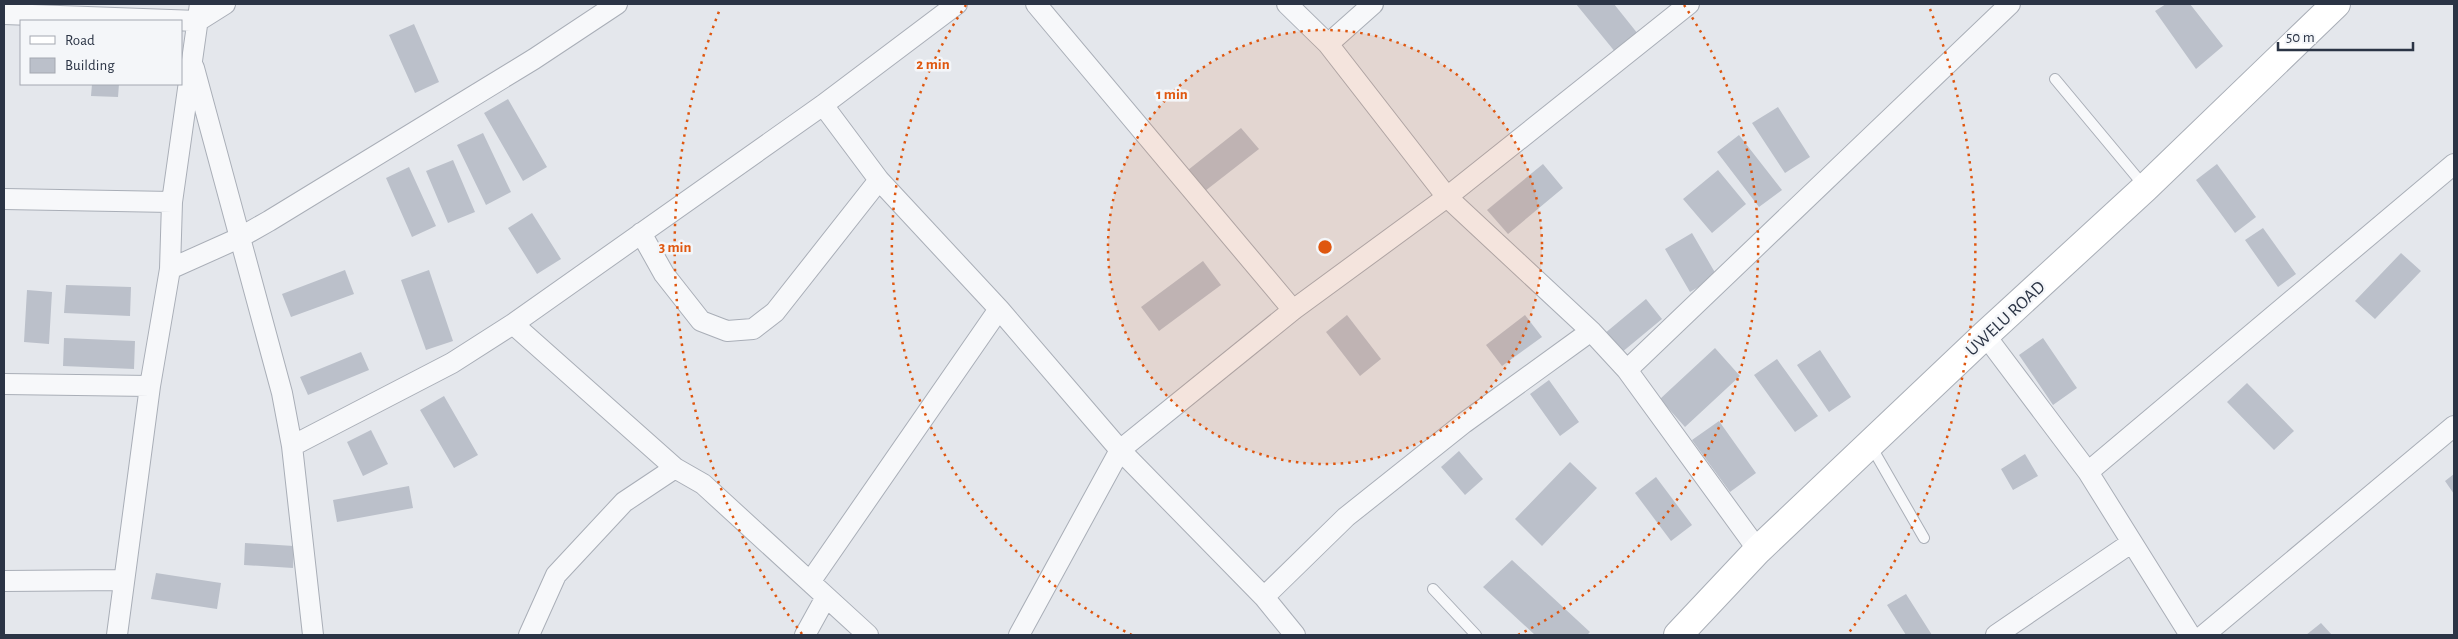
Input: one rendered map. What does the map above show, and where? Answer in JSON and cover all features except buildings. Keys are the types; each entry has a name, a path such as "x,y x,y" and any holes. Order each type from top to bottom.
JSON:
{"street":[{"path":"4,14 199,12 225,4"},
{"path":"170,269 239,238 517,69 617,4"},
{"path":"292,446 452,363 513,324 823,105 957,4"},
{"path":"1036,4 1293,310"},
{"path":"1287,4 1328,44 1447,197 1591,331 1628,370 1758,550"},
{"path":"1328,44 1373,4"},
{"path":"1020,635 1120,450 1293,310 1447,197 1689,4"},
{"path":"1628,370 2010,4"},
{"name":"UWELU ROAD","path":"1678,635 1758,550 1870,446 1985,335 2146,188 2336,4"},
{"path":"117,635 150,386 170,269 172,202 199,12"},
{"path":"192,59 282,393 292,446 313,635"},
{"path":"823,105 878,180 999,309 1120,450 1264,597 1295,635"},
{"path":"2088,472 2454,164"},
{"path":"641,234 664,274 701,321 727,331 753,329 775,312 878,180"},
{"path":"4,199 172,202"},
{"path":"810,582 999,309"},
{"path":"513,324 675,468 704,484 868,635"},
{"path":"1264,597 1346,517 1464,422 1591,331"},
{"path":"1985,335 2088,472 2190,635"},
{"path":"4,384 150,386"},
{"path":"2204,635 2454,426"},
{"path":"529,635 556,575 624,502 675,468"},
{"path":"1996,635 2131,543"},
{"path":"4,581 124,580"},
{"path":"804,635 826,597"}],"lane":[{"path":"2055,79 2146,188"},
{"path":"1870,446 1924,538"},
{"path":"1433,589 1476,635"}]}
